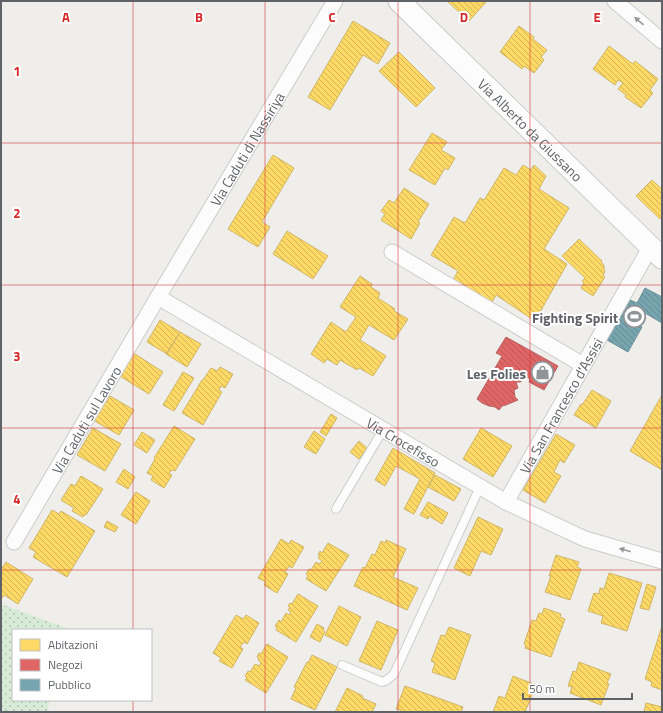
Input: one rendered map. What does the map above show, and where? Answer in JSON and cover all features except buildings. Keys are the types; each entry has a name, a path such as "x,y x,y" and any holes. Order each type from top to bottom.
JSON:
{"street":[{"name":"Via Caduti di Nassiriya","path":"158,297 335,1"},
{"name":"Via Alberto da Giussano","path":"399,1 656,252"},
{"path":"615,1 662,41"},
{"path":"392,252 583,366"},
{"name":"Via San Francesco d'Assisi","path":"506,502 583,366 656,252"},
{"name":"Via Crocefisso","path":"158,297 506,502 586,539 662,561"},
{"name":"Via Caduti sul Lavoro","path":"14,542 158,297"}],"lane":[{"path":"336,509 383,430"},
{"path":"342,665 382,682 394,674 480,487"}],"green space":[{"path":"1,604 69,629 12,629 12,701 50,701 47,712 1,712"}],"place":[{"name":"Fighting Spirit","path":"634,317"},
{"name":"Les Folies","path":"542,373"}]}
